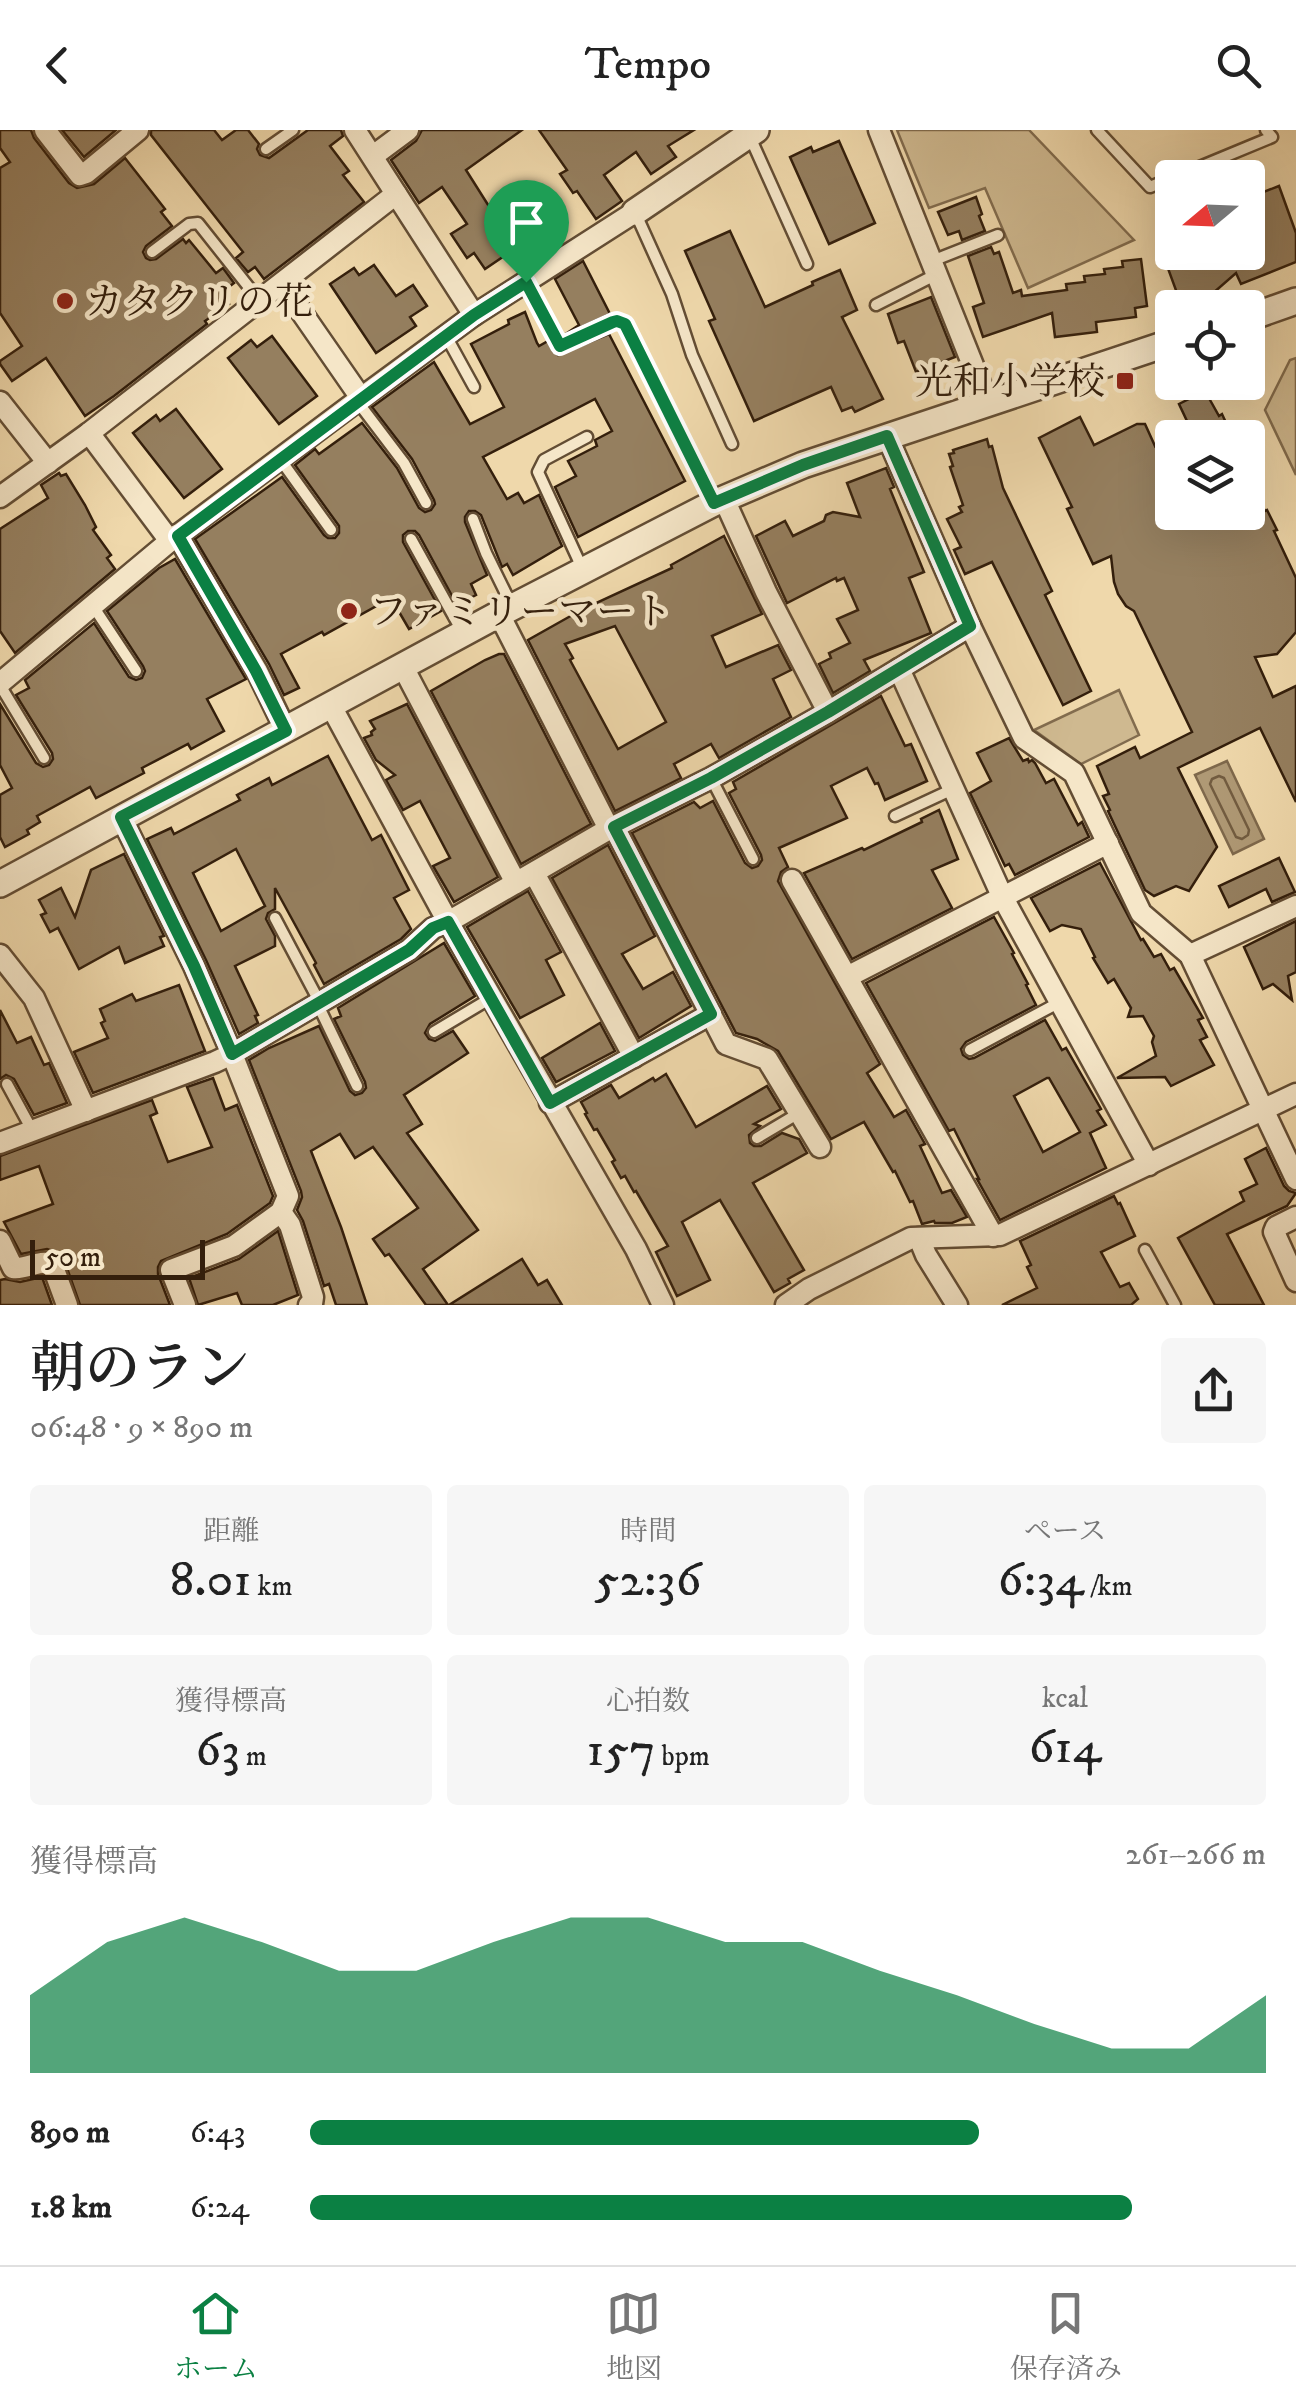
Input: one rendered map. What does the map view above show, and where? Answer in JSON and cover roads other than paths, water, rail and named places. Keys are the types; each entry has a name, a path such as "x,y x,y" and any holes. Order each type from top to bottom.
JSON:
{"street":[{"path":"46,130 80,175 138,130"},
{"path":"354,130 474,315"},
{"path":"373,156 408,130"},
{"path":"879,130 988,404"},
{"path":"0,684 174,538 474,315 752,133"},
{"path":"0,497 89,434 396,194"},
{"path":"282,284 359,400"},
{"path":"1265,312 1296,302"},
{"path":"0,884 506,611 719,501 803,465 1155,348"},
{"path":"0,402 56,454"},
{"path":"89,434 174,538 256,671 286,731"},
{"path":"887,436 1024,738 1074,772 1141,913 1190,955 1296,1179"},
{"path":"719,501 828,712"},
{"path":"506,611 611,828 726,1044 767,1060 820,1146"},
{"path":"0,1143 232,1054 409,950 433,928 611,828 711,778 893,675 970,626"},
{"path":"402,667 634,1057"},
{"path":"899,669 1002,898 1149,1165"},
{"path":"331,706 448,922 636,1248 663,1305"},
{"path":"121,817 194,966 288,1196 281,1212 234,1246 172,1270 185,1305"},
{"path":"847,978 1108,842"},
{"path":"792,880 993,1236"},
{"path":"1190,955 1296,906"},
{"path":"0,955 34,998 86,1111"},
{"path":"550,1103 711,1014"},
{"path":"786,1305 822,1282 911,1238 1000,1235 1296,1094"},
{"path":"281,1212 290,1225 313,1297 309,1305"},
{"path":"1296,1217 1276,1227 1274,1232 1296,1281"},
{"path":"919,1238 957,1305"},
{"path":"0,1241 13,1268 52,1264 67,1305"}],"lane":[{"path":"266,149 293,130"},
{"path":"1097,130 1150,187 1155,185"},
{"path":"1216,160 1272,137 1266,130"},
{"path":"752,133 807,264"},
{"path":"635,212 732,444"},
{"path":"152,252 189,224 198,223 260,300"},
{"path":"876,305 934,267 998,235"},
{"path":"526,282 560,346 613,322 625,324 719,501"},
{"path":"446,336 474,387"},
{"path":"359,400 404,463 426,503"},
{"path":"583,570 538,472 544,460 587,437"},
{"path":"280,459 331,530"},
{"path":"473,519 506,611"},
{"path":"411,539 464,634"},
{"path":"92,606 136,671"},
{"path":"0,684 44,758"},
{"path":"711,778 753,859"},
{"path":"894,816 953,789"},
{"path":"274,918 320,1004 357,1086"},
{"path":"434,1032 491,998"},
{"path":"970,1050 1060,1002"},
{"path":"8,1084 32,1131"},
{"path":"757,1138 799,1113"},
{"path":"1145,1250 1175,1305"}],"water":[{"path":"1227,761 1264,839 1233,854 1195,775"}],"place":[{"name":"カタクリの花","path":"65,301"},
{"name":"光和小学校","path":"1125,381"},
{"name":"ファミリーマート","path":"349,611"}]}
